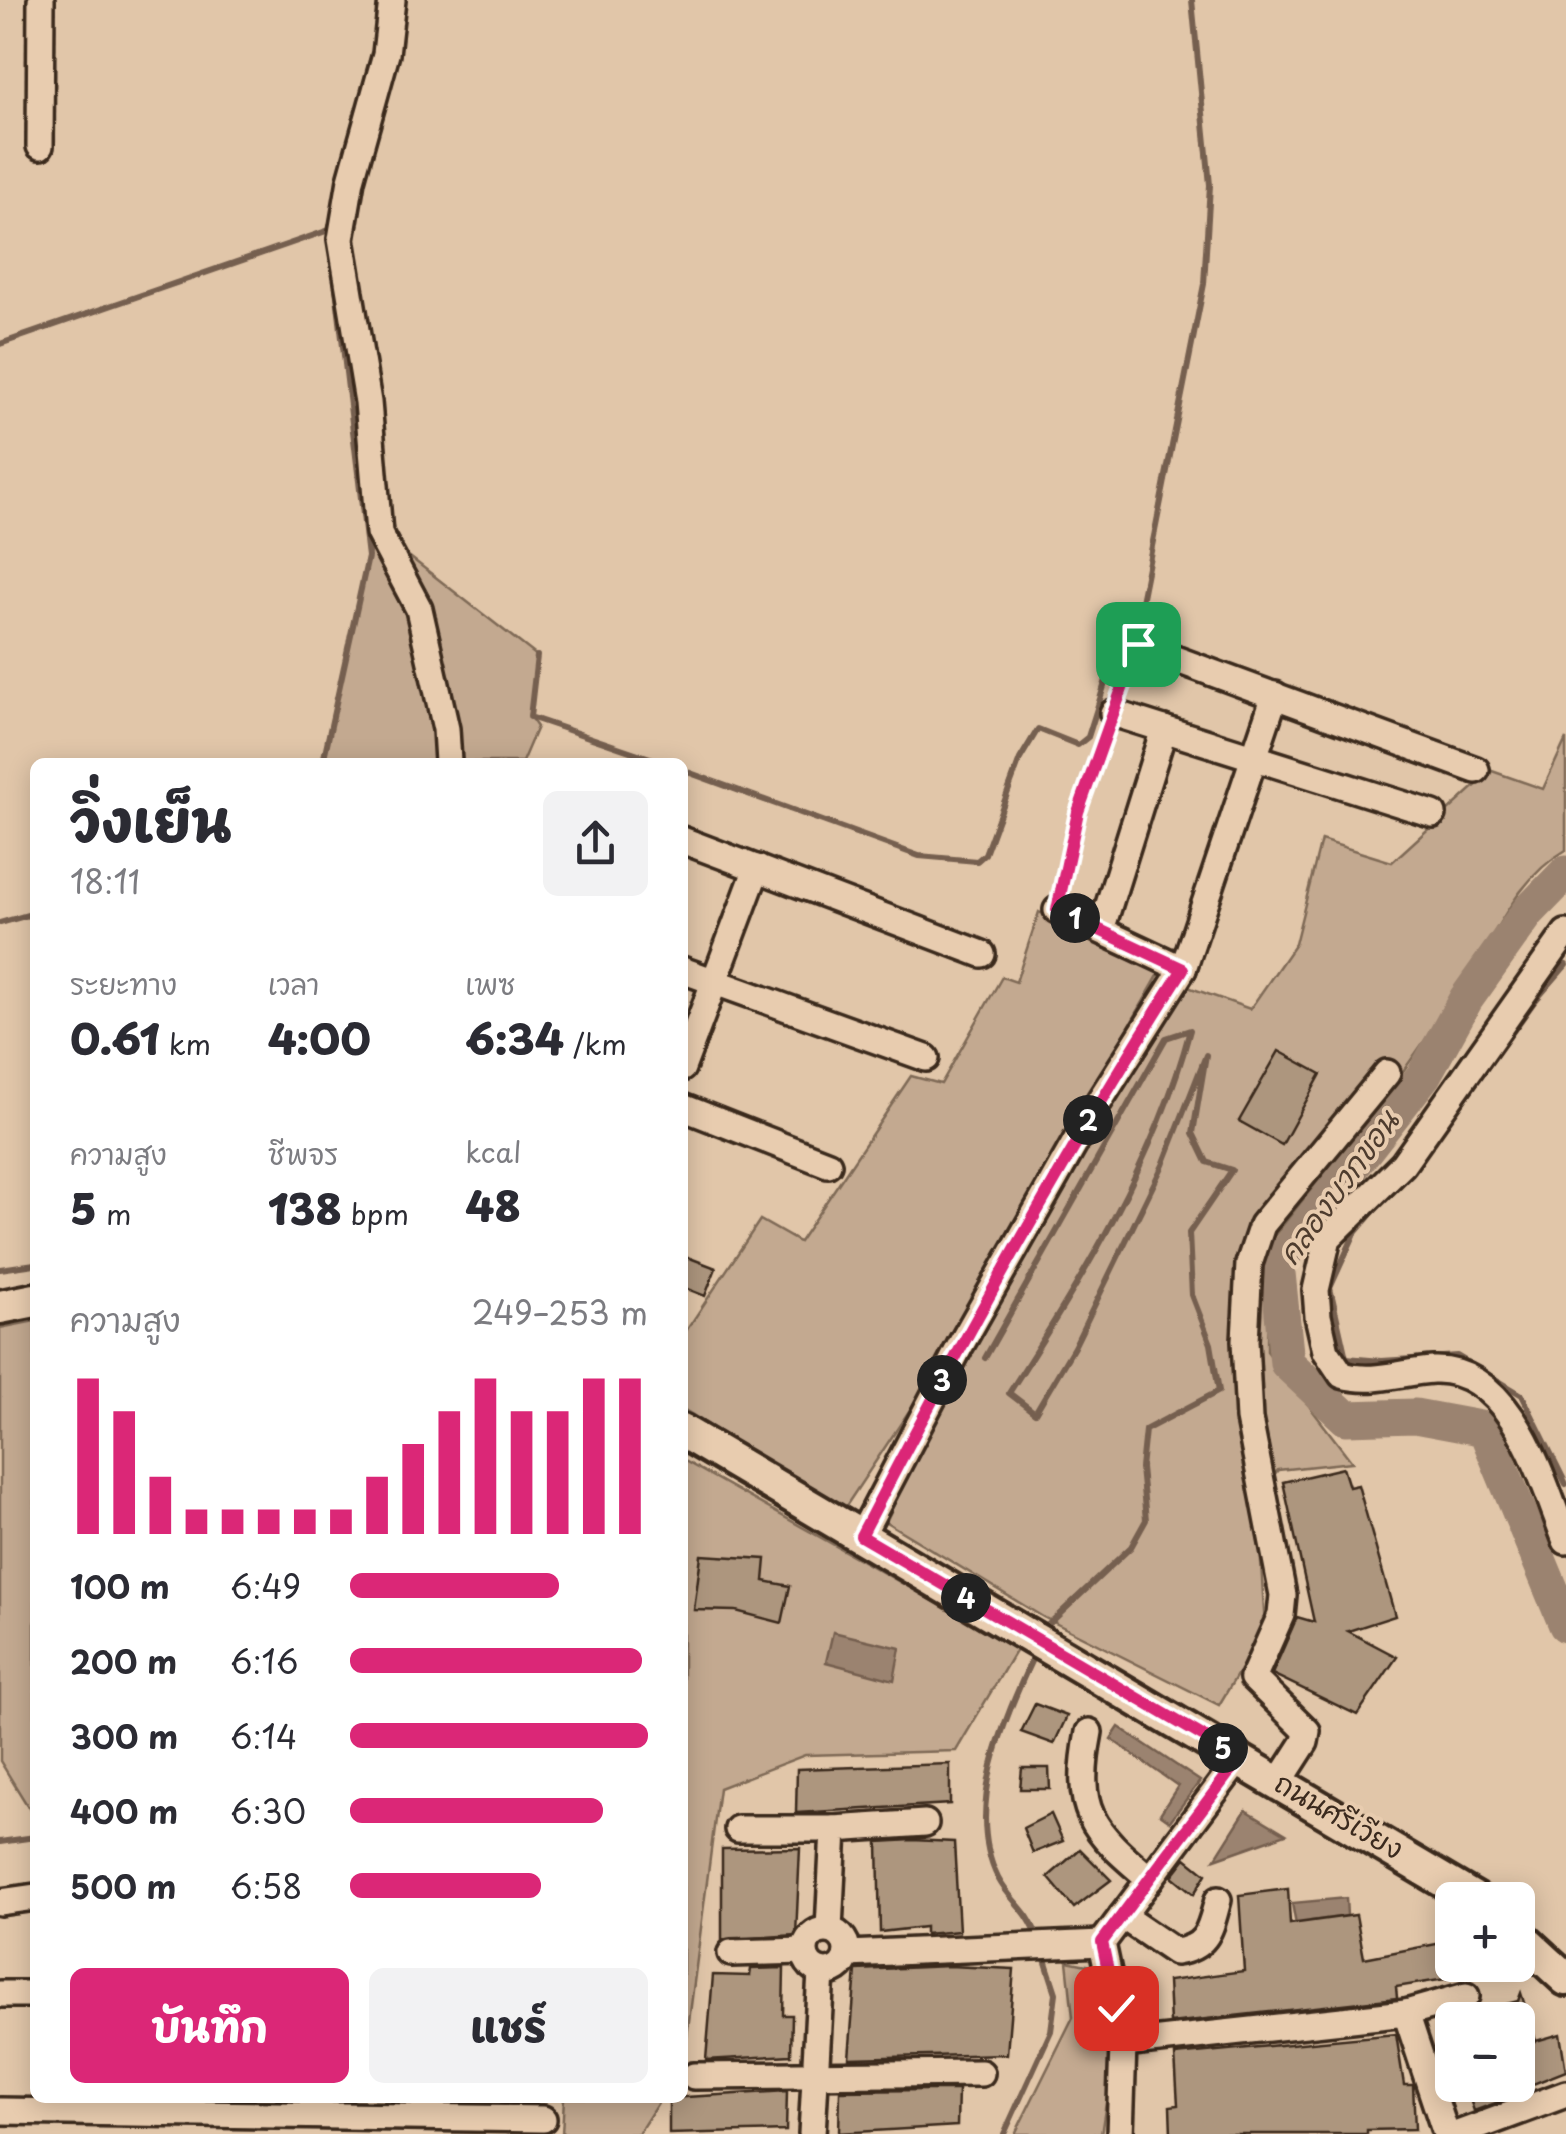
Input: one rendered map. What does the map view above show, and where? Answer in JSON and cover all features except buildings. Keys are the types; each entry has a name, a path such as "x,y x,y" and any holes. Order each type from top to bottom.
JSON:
{"main road":[{"path":"0,1307 30,1301"},
{"name":"ถนนศรีเวียง","path":"688,1435 861,1536 1228,1775 1280,1781 1446,1882"},
{"path":"1535,1951 1566,1979"}],"street":[{"path":"40,146 41,0"},
{"path":"392,0 386,54 351,180 341,239 368,402 379,533 419,609 446,729 448,758"},
{"path":"1138,644 1476,770"},
{"path":"861,1536 960,1346 1093,1111 1183,969 1275,696"},
{"path":"1113,713 1433,814"},
{"path":"1101,930 1164,729"},
{"path":"688,842 982,954"},
{"path":"688,1052 756,868"},
{"path":"1057,910 1183,969"},
{"path":"1566,933 1404,1164 1328,1238 1316,1290 1326,1351 1342,1375 1366,1382 1438,1370 1490,1392 1518,1422 1566,1541"},
{"path":"688,972 926,1058"},
{"path":"1280,1781 1305,1742 1306,1731 1253,1678 1281,1616 1283,1595 1249,1419 1245,1341 1248,1264 1262,1225 1387,1073"},
{"path":"688,1108 828,1164"},
{"path":"1090,1732 1082,1799 1090,1822 1150,1879"},
{"path":"847,1954 1102,1942 1228,1775"},
{"path":"738,1830 834,1830 925,1823"},
{"path":"829,1929 834,1830"},
{"path":"0,1902 30,1898"},
{"path":"1122,1916 1176,1952 1194,1950 1208,1936 1218,1900"},
{"path":"829,1929 842,1936 847,1954 837,1969 821,1972 809,1965 804,1951 814,1932 829,1929"},
{"path":"1102,1942 1123,2044 1120,2134"},
{"path":"731,1953 804,1951"},
{"path":"812,2134 821,1972"},
{"path":"0,1994 30,1994"},
{"path":"1123,2044 1406,2012 1466,1996"},
{"path":"1406,2012 1446,2134"},
{"path":"694,2076 981,2073"},
{"path":"1458,2134 1566,2094"},
{"path":"0,2111 389,2125 545,2117"}],"path":[{"path":"1057,910 1078,812 1138,644"}],"shaded area":[{"path":"379,533 537,656 530,717 537,727 524,758 324,758 368,557"},
{"path":"1566,739 1566,850 1533,876 1520,892 1395,1083 1268,1243 1267,1351 1352,1462 1278,1470 1257,1496 1265,1628 1219,1705 1043,1617 886,1522 978,1321 1068,1161 1188,987 1250,1009 1295,944 1321,840 1392,862 1492,771 1543,789"},
{"path":"1039,912 1160,972 919,1396 844,1509 688,1412 688,1328 760,1220 799,1242 911,1076 941,1084 1002,977 1016,982"},
{"path":"30,1322 30,1810 0,1761 0,1328"},
{"path":"688,1463 1017,1648 956,1751 805,1755 719,1788 688,2029"},
{"path":"833,1632 900,1648 894,1680 826,1662"},
{"path":"1119,1727 1200,1781 1170,1821 1160,1814 1178,1786 1111,1739"},
{"path":"1246,1810 1286,1834 1215,1859"},
{"path":"1346,1898 1347,1916 1311,1921 1298,1936 1292,1903"},
{"path":"1067,1961 1092,1966 1114,2053 1101,2134 1015,2134 1073,2017"},
{"path":"564,2103 658,2103 638,2134 562,2134"}],"waterway":[{"path":"688,772 919,856 977,861 985,854 1020,759 1038,729 1078,745 1088,737 1106,680 1121,671 1133,642 1204,284 1210,185 1192,0"},
{"path":"0,344 332,229"},
{"path":"324,758 368,557 334,271"},
{"path":"537,656 530,717 650,758"},
{"name":"คลองบวกขอน","path":"1566,873 1528,912 1466,999 1424,1075 1277,1263 1287,1363 1346,1418 1415,1416 1485,1429 1566,1625"},
{"path":"0,923 30,914"},
{"path":"1450,1119 1534,1002 1566,965"},
{"path":"985,1358 1166,1038 1190,1030 1137,1172 1089,1263 1009,1393 1035,1413 1074,1347 1163,1165 1206,1055 1193,1133 1207,1162 1232,1170 1189,1233 1192,1295 1211,1344 1219,1391 1145,1430 1141,1468 1146,1520 1131,1547 1048,1625"},
{"path":"1378,1206 1355,1233 1330,1288 1346,1358 1382,1361 1457,1356 1522,1395 1566,1484"},
{"path":"0,1269 30,1265"},
{"path":"1033,1657 1000,1737 986,1795 985,1824 998,1878 1029,1920 1039,1941"},
{"path":"0,1842 30,1838"},
{"path":"1004,2134 1051,2031 1056,1993 1043,1953"}],"route":[{"path":"1116,2008 1102,1942 1240,1758 861,1536 960,1346 1093,1111 1183,969 1057,910 1078,812 1138,644"}]}
